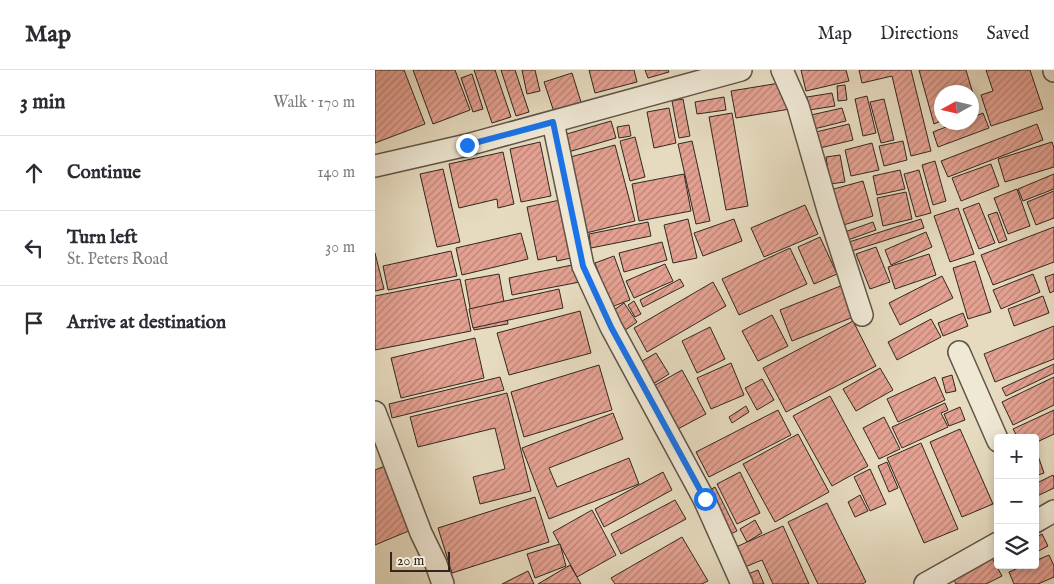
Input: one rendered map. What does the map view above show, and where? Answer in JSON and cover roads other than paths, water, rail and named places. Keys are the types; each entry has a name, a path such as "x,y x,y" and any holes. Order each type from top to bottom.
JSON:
{"street":[{"path":"375,166 467,145 741,70"},
{"path":"782,70 798,106 828,210 862,315"},
{"path":"553,122 583,266 611,327 705,499 742,584"},
{"path":"959,352 995,434"},
{"path":"375,412 421,533 443,584"},
{"path":"1039,520 1054,511"},
{"path":"925,584 994,545"}]}
